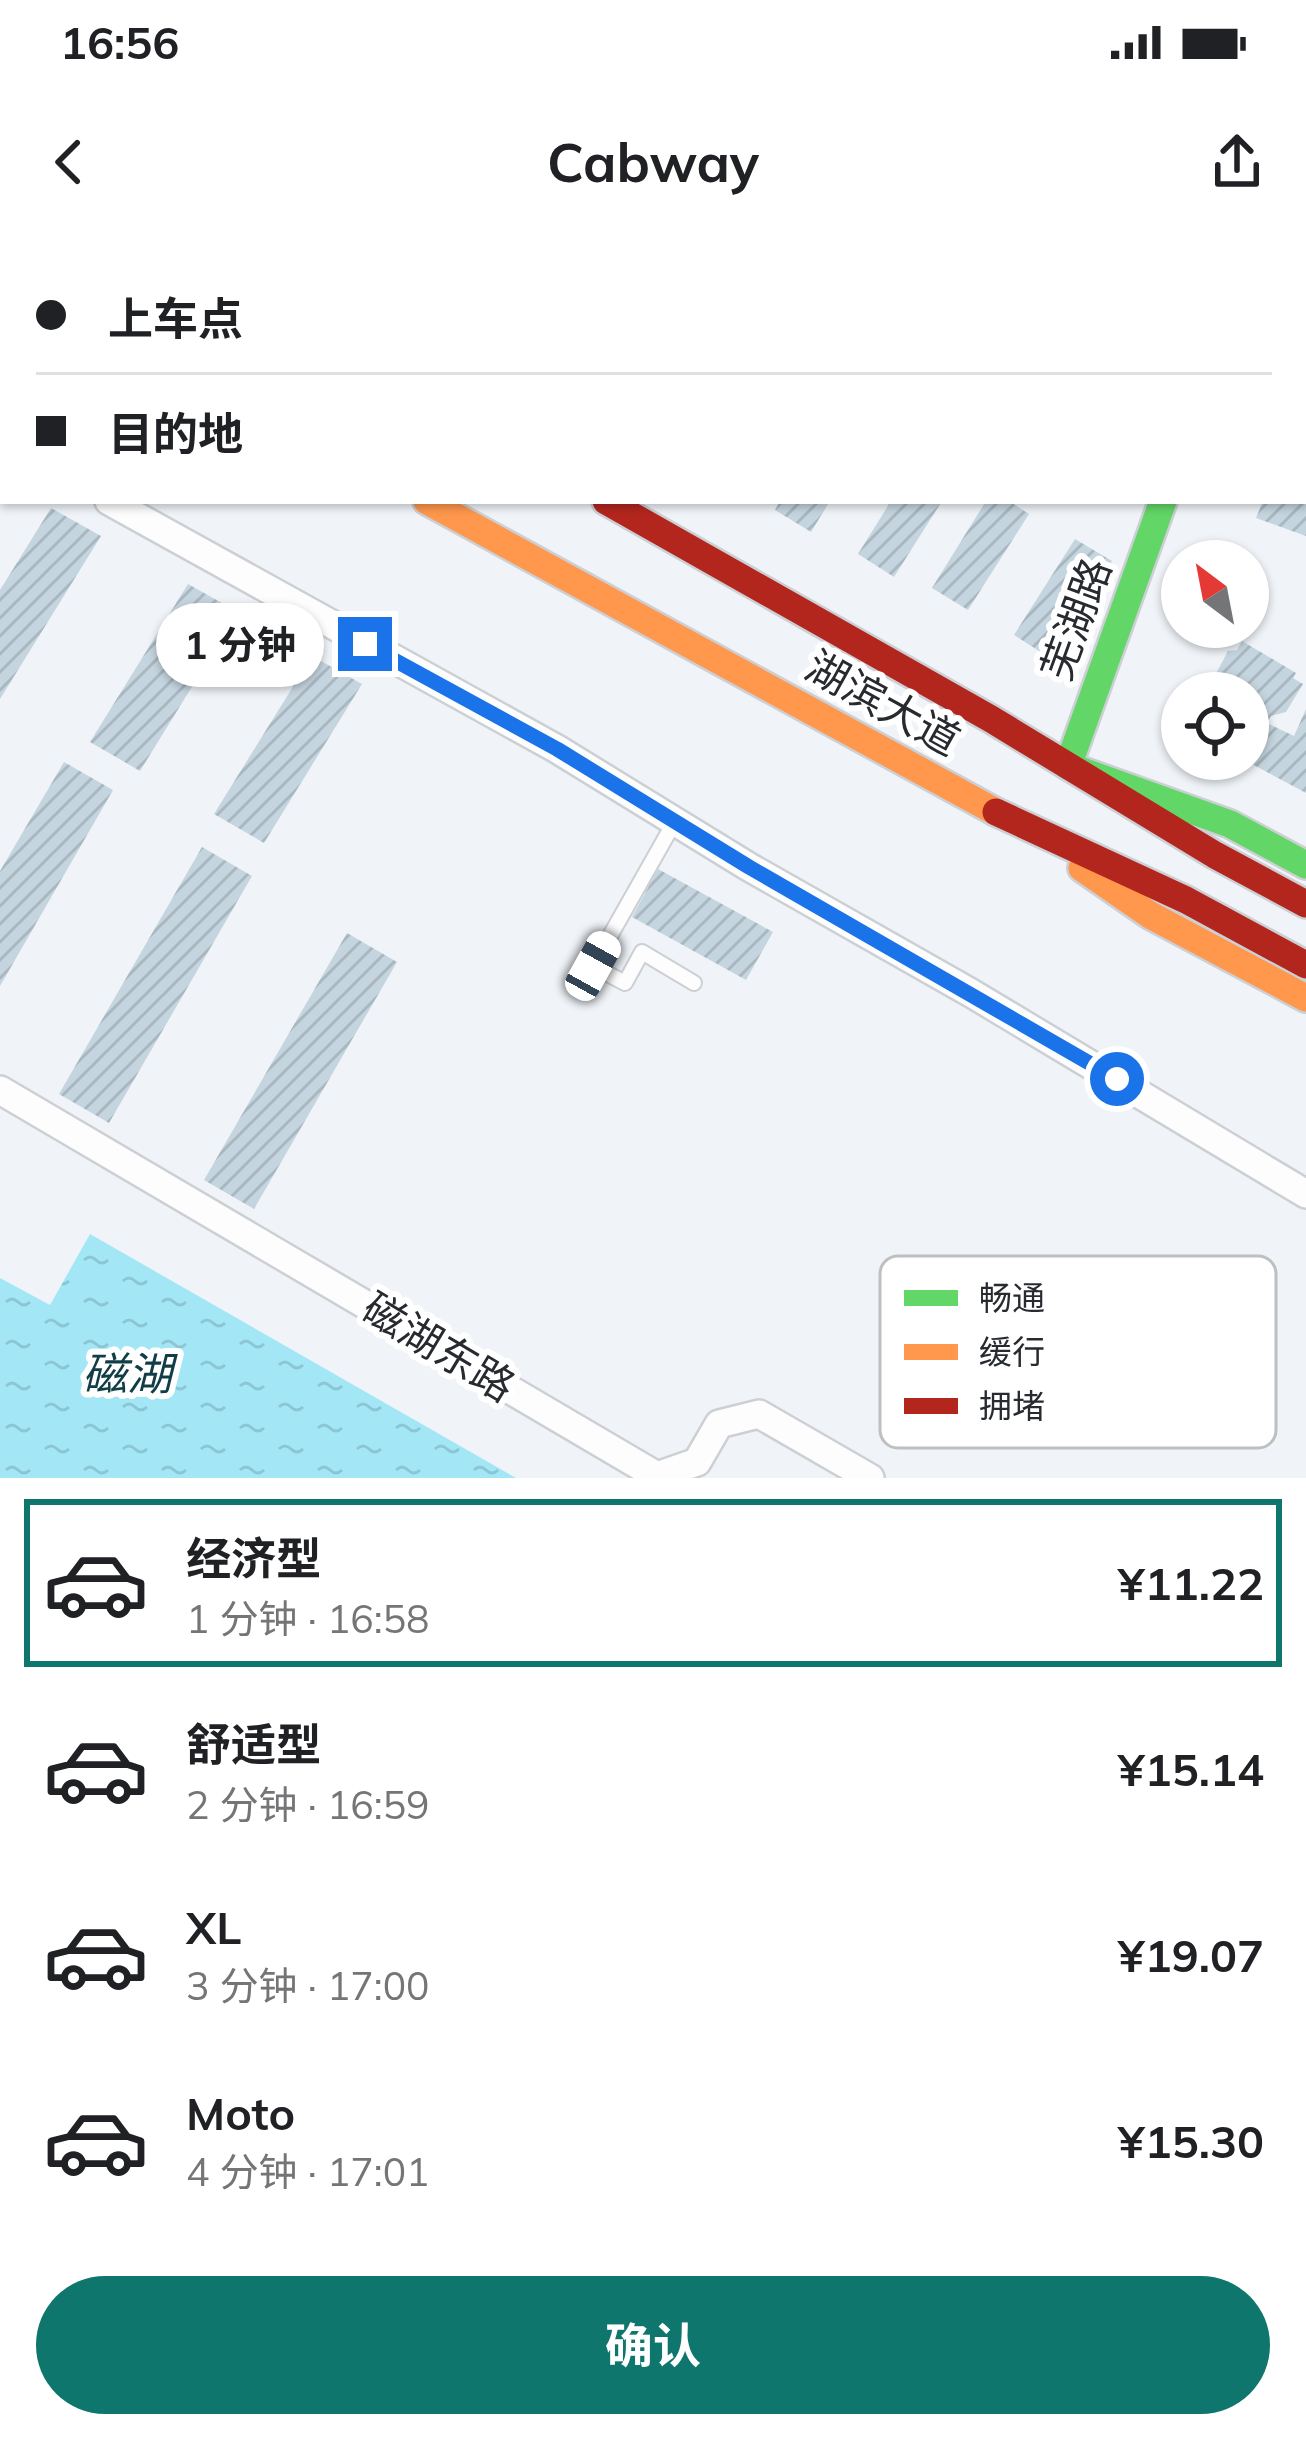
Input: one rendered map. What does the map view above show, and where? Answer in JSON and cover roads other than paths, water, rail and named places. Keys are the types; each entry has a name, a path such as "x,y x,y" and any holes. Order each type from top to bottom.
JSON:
{"main road":[{"name":"湖滨大道","path":"432,504 1025,828 1186,900 1306,965"},
{"name":"湖滨大道","path":"611,504 1306,904"},
{"name":"芜湖路","path":"1068,766 1162,504"},
{"path":"1068,766 1231,824 1306,865"},
{"path":"1025,828 1150,915 1306,998"}],"street":[{"path":"115,504 557,749 1306,1193"},
{"name":"磁湖东路","path":"0,1090 657,1476 697,1462 719,1424 759,1414 870,1478"}],"lane":[{"path":"674,821 593,966 625,983 642,952 694,983"}],"water":[{"name":"磁湖","path":"90,1234 516,1478 0,1478 0,1278 50,1305"}]}
